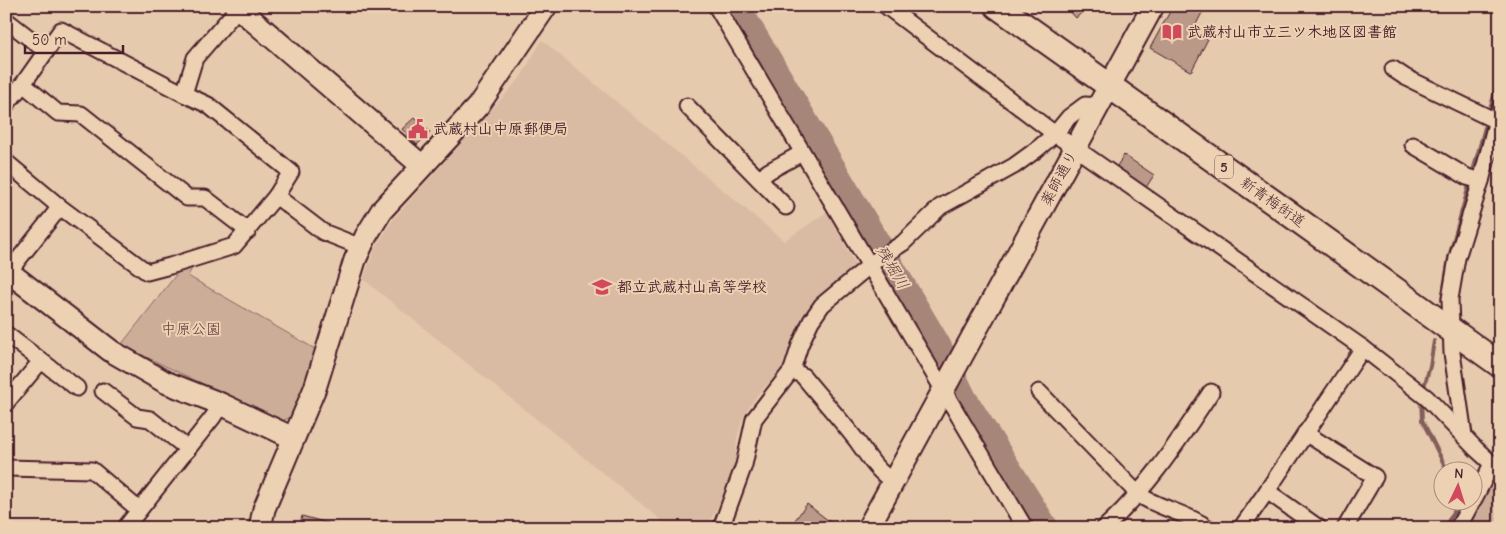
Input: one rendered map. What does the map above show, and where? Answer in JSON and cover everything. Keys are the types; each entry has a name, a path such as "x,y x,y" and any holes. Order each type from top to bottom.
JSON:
{"main road":[{"name":"新青梅街道","path":"997,6 1104,96 1450,329 1500,365"}],"street":[{"path":"260,528 264,509 315,388 355,260 361,247 382,210 421,165 478,106 546,6"},
{"path":"716,6 802,153 872,263 1025,528"},
{"path":"886,6 1054,134 1363,348 1423,394 1496,468 1484,485"},
{"name":"薬師通り","path":"868,528 1153,6"},
{"path":"184,94 194,58 238,7 421,165"},
{"path":"6,20 46,51"},
{"path":"6,105 61,30 208,105 291,172 276,196 234,246 147,272 60,207 6,162"},
{"path":"1393,69 1405,77 1493,115 1474,179 1450,299 1450,329 1464,435"},
{"path":"23,84 58,114 82,114 187,198 205,198 248,231"},
{"path":"721,528 744,465 754,419 792,370 800,345 811,321 822,305 872,263 898,247 940,207 1014,166 1054,134 1069,117 1085,105 1104,96"},
{"path":"687,106 786,207"},
{"path":"1413,145 1474,179"},
{"path":"759,179 769,171 802,153"},
{"path":"276,196 324,232 361,247"},
{"path":"60,207 7,272 111,351 165,382 220,404 293,438"},
{"path":"6,334 77,388"},
{"path":"1241,528 1363,348"},
{"path":"6,403 41,360"},
{"path":"792,370 803,376 857,441 875,466 893,481"},
{"path":"103,390 137,417 150,419 188,449"},
{"path":"1039,392 1138,494 1147,500 1199,521 1208,528"},
{"path":"1104,528 1138,494 1170,455 1211,392"},
{"path":"125,528 213,417 220,404"},
{"path":"1305,433 1375,477 1345,528"},
{"path":"6,468 92,470 139,510"},
{"path":"1266,491 1319,528"},
{"path":"1458,528 1467,512"}],"shaded area":[{"name":"都立武蔵村山高等学校","path":"542,40 784,241 827,212 857,267 820,295 806,312 794,335 780,372 757,395 744,415 737,438 735,465 724,495 706,528 671,528 363,279 376,247 394,218 521,77"}],"green space":[{"name":"中原公園","path":"193,266 188,276 317,350 292,417 281,421 121,345 179,271"},
{"path":"1495,474 1500,479 1500,528 1464,528 1473,512 1484,512 1484,493"}],"building":[{"path":"1065,6 1089,6 1076,18"},
{"path":"1173,6 1201,6 1204,9 1193,30 1208,39 1190,71 1150,48"},
{"path":"415,117 430,132 417,145 402,129"},
{"path":"1124,155 1154,175 1145,189 1115,169"},
{"path":"807,504 838,528 789,528"},
{"path":"302,516 346,528 299,528"}],"waterway":[{"name":"残堀川","path":"738,6 938,343 965,398 1047,528"},
{"path":"1489,113 1500,74"},
{"path":"1472,175 1487,120"},
{"path":"1442,300 1449,257 1470,182"},
{"path":"1423,390 1430,366 1434,341"},
{"path":"1421,399 1422,420 1443,462"},
{"path":"1444,528 1454,512"}],"place":[{"name":"武蔵村山市立三ツ木地区図書館","path":"1172,32"},
{"name":"武蔵村山中原郵便局","path":"418,129"},
{"name":"都立武蔵村山高等学校","path":"602,287"}]}
